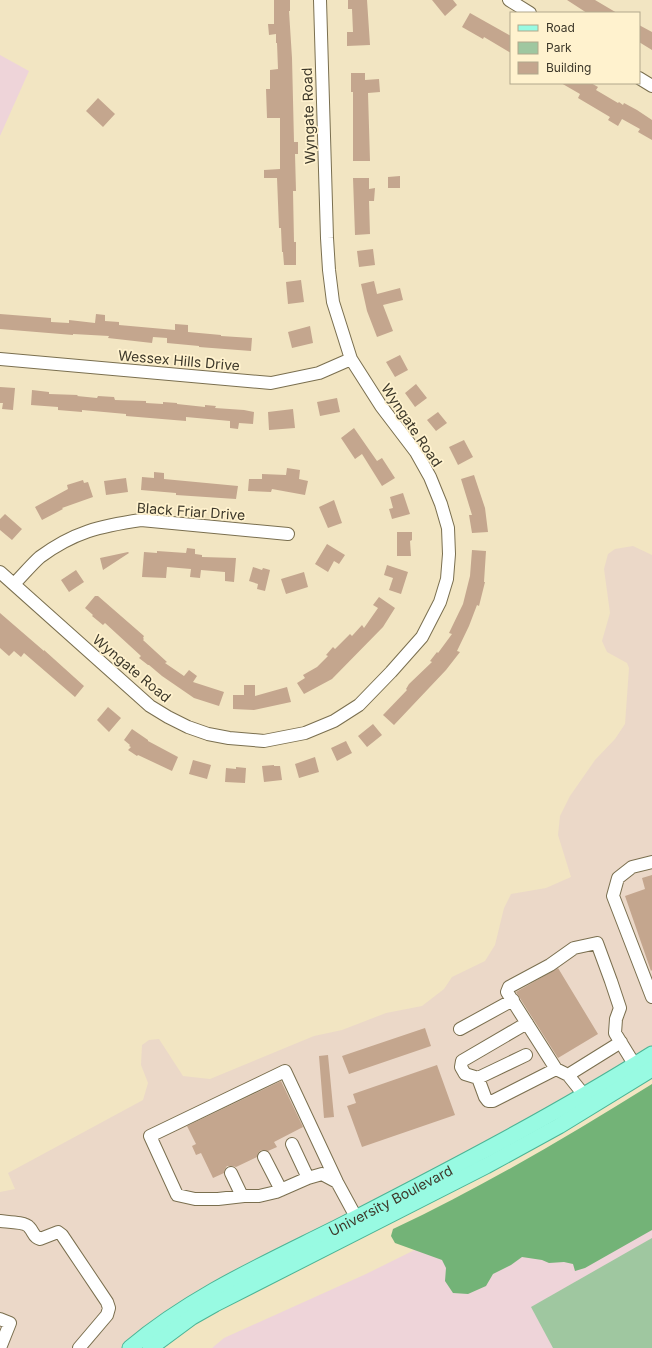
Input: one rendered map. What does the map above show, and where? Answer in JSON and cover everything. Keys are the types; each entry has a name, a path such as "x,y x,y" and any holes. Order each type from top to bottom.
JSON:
{"main road":[{"name":"University Boulevard","path":"150,1348 192,1317 215,1304 486,1166 587,1101 643,1070 652,1054"},
{"name":"University Boulevard","path":"130,1348 166,1320 208,1293 462,1163 552,1114 587,1101"}],"street":[{"name":"Wyngate Road","path":"0,572 150,706 188,727 208,734 229,738 264,741 305,733 334,721 359,705 422,637 440,602 447,578 449,554 448,528 441,504 430,477 416,452 380,406 351,359 333,302 329,270 320,0"},
{"path":"508,0 528,12"},
{"path":"640,79 652,86"},
{"name":"Wessex Hills Drive","path":"0,358 270,383 319,373 351,359"},
{"name":"Black Friar Drive","path":"14,584 40,558 71,537 96,528 126,522 141,520 288,534"},
{"path":"652,862 632,867 618,878 613,896 652,997"},
{"path":"587,1101 568,1075 556,1069 507,992 509,987 550,965 574,948 597,943 612,980 620,1008 616,1019 615,1033 643,1070"},
{"path":"460,1029 512,1000"},
{"path":"526,1055 478,1078 465,1074 461,1067 462,1061 527,1023"},
{"path":"568,1075 621,1042"},
{"path":"478,1078 485,1097 488,1101 493,1101 556,1069"},
{"path":"337,1182 322,1174 308,1178 281,1190 259,1196 242,1196 218,1200 195,1200 177,1195 150,1136 285,1070 337,1182 356,1217"},
{"path":"292,1144 308,1178"},
{"path":"264,1157 281,1190"},
{"path":"231,1173 242,1196"},
{"path":"0,1221 29,1226 36,1238 40,1239 58,1232 62,1235 107,1302 109,1308 107,1315 79,1348"},
{"path":"0,1319 10,1323 0,1348"}],"shaded area":[{"path":"0,55 29,71 0,136"},
{"path":"633,546 652,555 652,1054 130,1348 0,1348 0,1192 15,1189 8,1173 143,1100 148,1083 141,1065 142,1045 149,1040 159,1039 183,1076 210,1079 314,1036 342,1030 386,1013 422,1006 444,989 452,977 485,961 495,945 504,908 511,894 546,888 571,877 558,835 560,816 570,796 595,760 615,739 625,724 629,668 627,663 607,652 602,641 610,613 604,569 608,554 615,549"},
{"path":"652,1161 652,1348 212,1348 224,1338 366,1274 536,1190"}],"green space":[{"path":"652,1084 652,1230 585,1268 575,1271 573,1264 564,1262 549,1263 542,1260 522,1257 511,1265 493,1274 486,1286 468,1294 453,1293 445,1281 446,1268 442,1260 395,1243 391,1236 393,1229 460,1196 525,1160"},
{"path":"652,1238 652,1348 553,1348 531,1307"}],"building":[{"path":"274,0 290,0 289,11 292,58 294,142 298,142 298,154 295,154 296,191 293,191 296,265 284,265 281,228 279,228 277,178 264,178 264,170 280,169 280,118 267,118 266,89 270,89 270,70 278,69 276,34 269,35 268,24 274,24"},
{"path":"348,0 367,0 370,45 347,46 347,32 353,32 352,9 348,9"},
{"path":"432,0 453,0 457,5 445,16"},
{"path":"567,0 595,0 615,12 585,12"},
{"path":"470,13 510,35 510,52 484,37 483,39 462,27"},
{"path":"640,26 652,32 652,50 640,43"},
{"path":"351,73 365,73 365,80 379,79 380,92 368,93 370,161 353,161 353,92 351,92"},
{"path":"563,84 593,84 598,87 596,90 618,103 619,102 623,105 624,103 637,110 652,120 652,140 638,132 640,129 622,119 618,126 608,120 610,117 578,98 580,94"},
{"path":"98,98 115,114 103,127 86,111"},
{"path":"400,176 400,188 388,188 388,177"},
{"path":"353,178 369,178 369,189 375,188 374,201 369,201 370,234 355,235"},
{"path":"373,249 375,265 359,267 357,251"},
{"path":"301,280 304,302 288,304 286,282"},
{"path":"374,281 377,294 400,288 403,300 383,305 393,331 377,337 367,311 361,284"},
{"path":"0,314 51,318 51,322 69,323 69,320 95,323 96,314 105,315 105,321 119,322 119,325 175,330 175,324 188,325 188,332 252,338 251,351 167,343 167,338 153,337 152,343 108,338 109,336 73,335 0,329"},
{"path":"310,326 313,343 292,348 288,332"},
{"path":"400,355 408,370 395,377 386,362"},
{"path":"416,384 427,398 415,407 405,393"},
{"path":"0,387 15,388 13,410 2,409 3,403 0,403"},
{"path":"32,390 49,392 49,394 78,395 77,396 97,398 98,396 114,397 115,400 146,401 146,403 163,404 163,402 177,403 205,407 205,405 216,406 215,408 244,410 254,412 253,424 239,423 238,429 230,428 230,421 186,417 186,421 126,416 126,414 82,410 82,412 58,410 58,407 31,405"},
{"path":"337,398 340,412 320,416 317,402"},
{"path":"293,409 295,428 269,430 268,412"},
{"path":"438,412 447,423 436,431 427,420"},
{"path":"354,428 377,461 382,458 395,478 382,486 362,454 355,459 341,438"},
{"path":"464,440 473,457 458,465 449,447"},
{"path":"287,468 300,470 299,479 308,481 305,495 272,489 271,492 248,491 249,479 262,479 262,474 286,475"},
{"path":"154,472 164,473 164,479 238,486 236,499 176,495 176,493 141,490 142,477 154,478"},
{"path":"474,475 485,508 488,532 472,533 469,515 472,515 461,479"},
{"path":"126,478 128,492 106,495 104,481"},
{"path":"83,480 84,483 88,482 93,497 62,508 63,509 42,520 35,507 68,489 67,485"},
{"path":"403,493 410,514 392,519 389,509 393,508 390,497"},
{"path":"334,500 342,523 328,528 319,507"},
{"path":"5,514 22,529 12,540 0,530 0,519"},
{"path":"397,532 412,532 412,540 410,541 411,556 397,556"},
{"path":"327,544 345,555 339,564 334,561 328,572 315,564"},
{"path":"187,548 195,549 195,554 202,555 202,557 236,558 234,582 225,581 225,572 201,570 200,578 190,577 191,569 167,567 166,578 142,577 144,552 157,553 157,551 186,553"},
{"path":"472,550 486,551 485,582 479,606 477,605 457,651 460,652 446,670 394,725 383,715 407,690 406,689 409,684 432,662 430,661 452,634 449,633 463,604 470,576"},
{"path":"129,553 103,570 100,558"},
{"path":"387,565 408,572 401,594 389,590 393,578 384,575"},
{"path":"253,567 262,570 263,568 270,570 265,591 257,589 258,584 249,581"},
{"path":"76,570 84,582 69,592 61,580"},
{"path":"304,572 308,587 286,594 281,579"},
{"path":"95,596 98,596 144,636 143,640 167,662 165,663 184,676 189,670 197,676 193,682 224,692 219,706 194,698 139,658 141,656 105,623 103,625 85,608"},
{"path":"379,597 395,608 383,627 332,679 304,694 297,683 305,678 303,675 317,667 328,656 326,655 333,647 335,649 350,634 352,636 362,625 364,628 378,608 373,605"},
{"path":"0,613 84,686 75,697 24,653 21,657 14,651 9,656 0,648"},
{"path":"244,685 255,685 255,696 287,687 291,702 254,710 233,709 233,695 244,695"},
{"path":"108,707 121,718 109,732 97,720"},
{"path":"373,724 382,735 367,747 358,736"},
{"path":"132,729 148,741 178,757 172,771 138,755 137,756 128,750 131,747 124,740"},
{"path":"346,741 352,753 337,761 331,748"},
{"path":"315,757 319,772 299,778 295,764"},
{"path":"193,760 211,765 207,779 189,774"},
{"path":"262,766 280,766 282,780 264,782"},
{"path":"236,767 246,768 245,783 225,782 226,768 236,769"},
{"path":"652,875 651,971 625,896 645,889 642,878"},
{"path":"558,968 598,1034 558,1058 516,992"},
{"path":"425,1028 431,1046 349,1074 342,1056"},
{"path":"328,1055 334,1117 324,1118 319,1056"},
{"path":"437,1065 455,1115 362,1147 347,1106 356,1103 353,1094"},
{"path":"281,1081 303,1127 274,1142 277,1147 268,1151 261,1150 257,1157 236,1167 227,1166 224,1173 213,1178 201,1153 196,1155 192,1146 196,1144 187,1126"}]}
